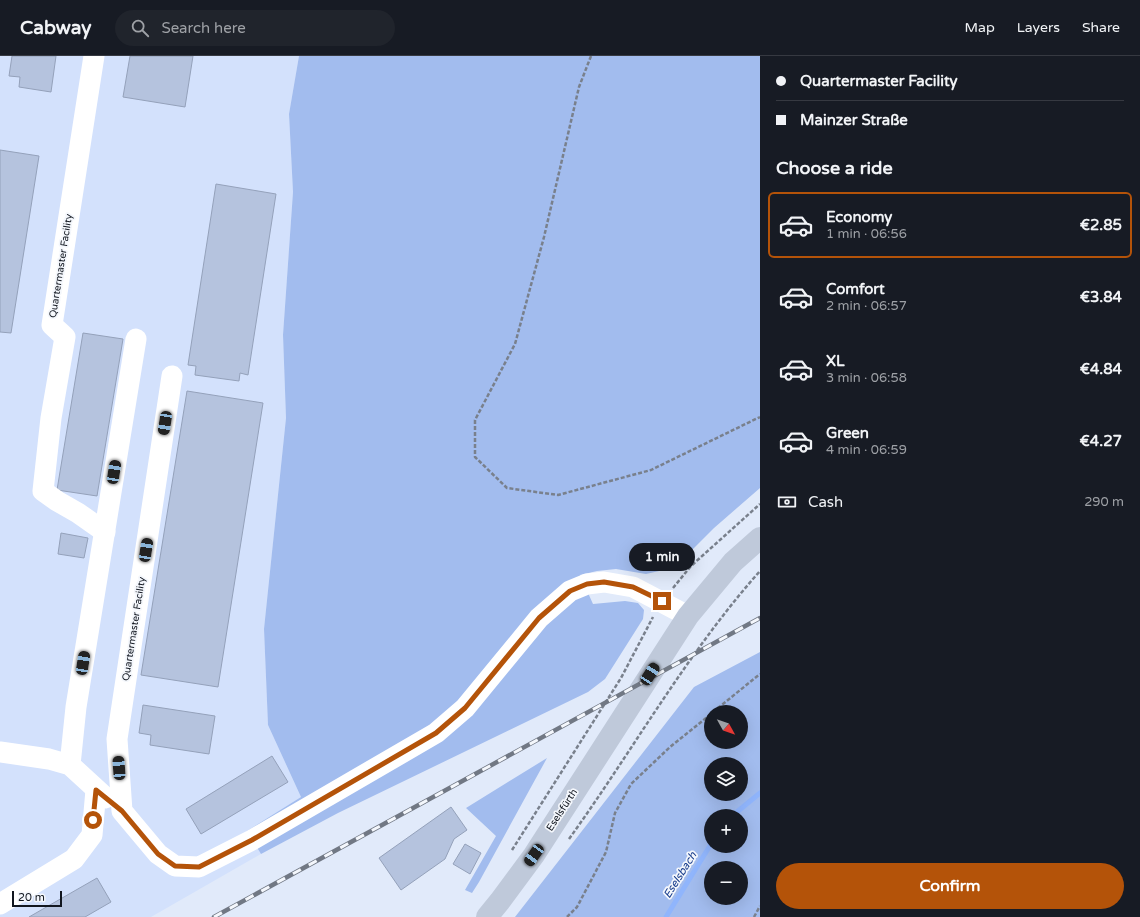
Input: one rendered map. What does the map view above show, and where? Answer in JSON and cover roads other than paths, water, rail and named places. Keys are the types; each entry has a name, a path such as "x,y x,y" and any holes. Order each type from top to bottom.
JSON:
{"main road":[{"name":"Eselsfürth","path":"487,917 534,855 688,616 734,562 760,538"}],"street":[{"name":"Quartermaster Facility","path":"94,56 52,325 65,337 51,418 43,491 78,513 104,532"},
{"path":"70,765 76,706 136,339"},
{"name":"Quartermaster Facility","path":"122,811 117,739 172,376"},
{"path":"0,752 49,759 70,765 96,790 122,811 158,854 175,866 199,867 252,840 436,733 465,708 539,618 570,591 587,584 604,582 633,587 688,616"},
{"path":"0,904 74,859 92,835 96,790"}],"waterway":[{"name":"Eselsbach","path":"741,809 760,793"},
{"name":"Eselsbach","path":"666,917 705,853"}],"railway":[{"path":"214,917 760,618"}]}
